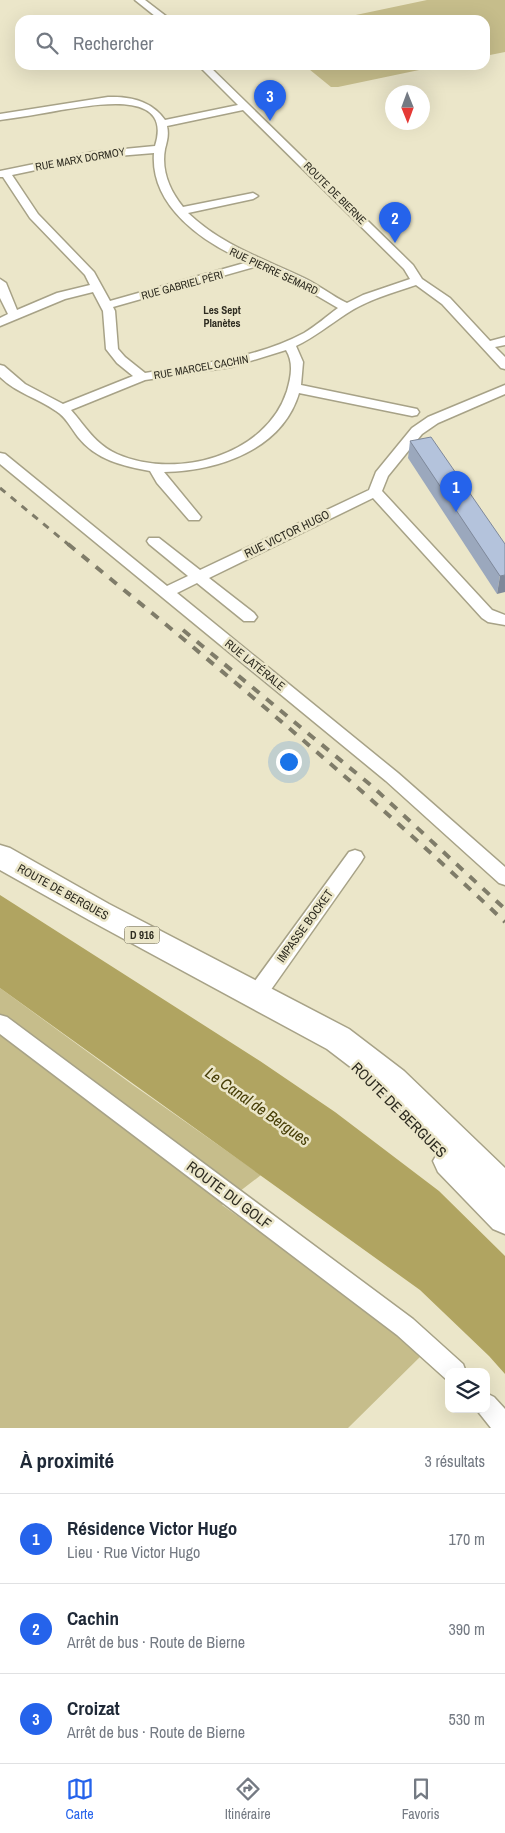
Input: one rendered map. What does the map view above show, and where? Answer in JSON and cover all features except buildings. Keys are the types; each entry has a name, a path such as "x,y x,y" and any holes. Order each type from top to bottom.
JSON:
{"main road":[{"name":"ROUTE DE BERGUES","path":"0,856 99,912 338,1039 393,1081 505,1191"},
{"name":"ROUTE DE BERGUES","path":"286,1010 316,1032 361,1071 505,1218"}],"street":[{"path":"139,0 159,15"},
{"name":"ROUTE DE BIERNE","path":"208,70 406,264 417,281 446,301 505,365"},
{"path":"0,117 121,99 131,100 144,105 162,124 246,106"},
{"name":"RUE PIERRE SEMARD","path":"162,124 164,136 159,162 161,178 169,195 181,211 206,235 234,252 300,280 347,308"},
{"name":"RUE MARX DORMOY","path":"3,173 93,155 160,149"},
{"path":"3,173 34,216 82,265 97,287 110,315 112,349 120,360 142,377"},
{"path":"181,211 253,196"},
{"name":"RUE GABRIEL PÉRI","path":"107,305 257,263"},
{"name":"RUE MARCEL CACHIN","path":"62,409 142,377 231,363 289,345 309,335 347,308 373,296 417,281"},
{"path":"0,283 9,309 15,315"},
{"path":"0,322 67,293 97,287"},
{"path":"488,345 505,340"},
{"path":"0,369 16,384 62,409 88,441 98,449 128,463 155,468 181,467 211,462 243,449 262,436 280,419 287,409 295,388 298,359 289,345"},
{"path":"295,388 412,412"},
{"path":"505,389 433,420 417,430 381,475 375,492 487,614 496,620 505,620"},
{"name":"RUE LATÉRALE","path":"0,457 392,777 498,861 505,878"},
{"path":"155,468 162,480 194,517"},
{"name":"RUE VICTOR HUGO","path":"167,592 375,492"},
{"path":"154,541 249,617"},
{"name":"IMPASSE BOCKET","path":"256,995 355,857"},
{"name":"ROUTE DU GOLF","path":"0,1023 405,1327 451,1368"},
{"path":"490,1409 505,1426"}],"shaded area":[{"path":"427,0 505,0 505,52 490,55 490,15 356,15"},
{"path":"310,70 419,70 338,87 331,87"},
{"path":"0,988 261,1175 222,1205 359,1302 423,1354 348,1428 0,1428"}],"water":[{"name":"Le Canal de Bergues","path":"0,895 260,1061 335,1112 439,1191 505,1256 505,1374 489,1356 420,1290 0,988"}],"railway":[{"path":"0,488 69,545"},
{"path":"68,544 235,682 344,776 505,922"},
{"path":"183,630 373,787 505,909"}],"place":[{"name":"Croizat","path":"270,121"},
{"name":"Cachin","path":"395,243"},
{"name":"Résidence Victor Hugo","path":"456,512"}],"district":[{"name":"Les Sept Planètes","path":"222,316"}]}
